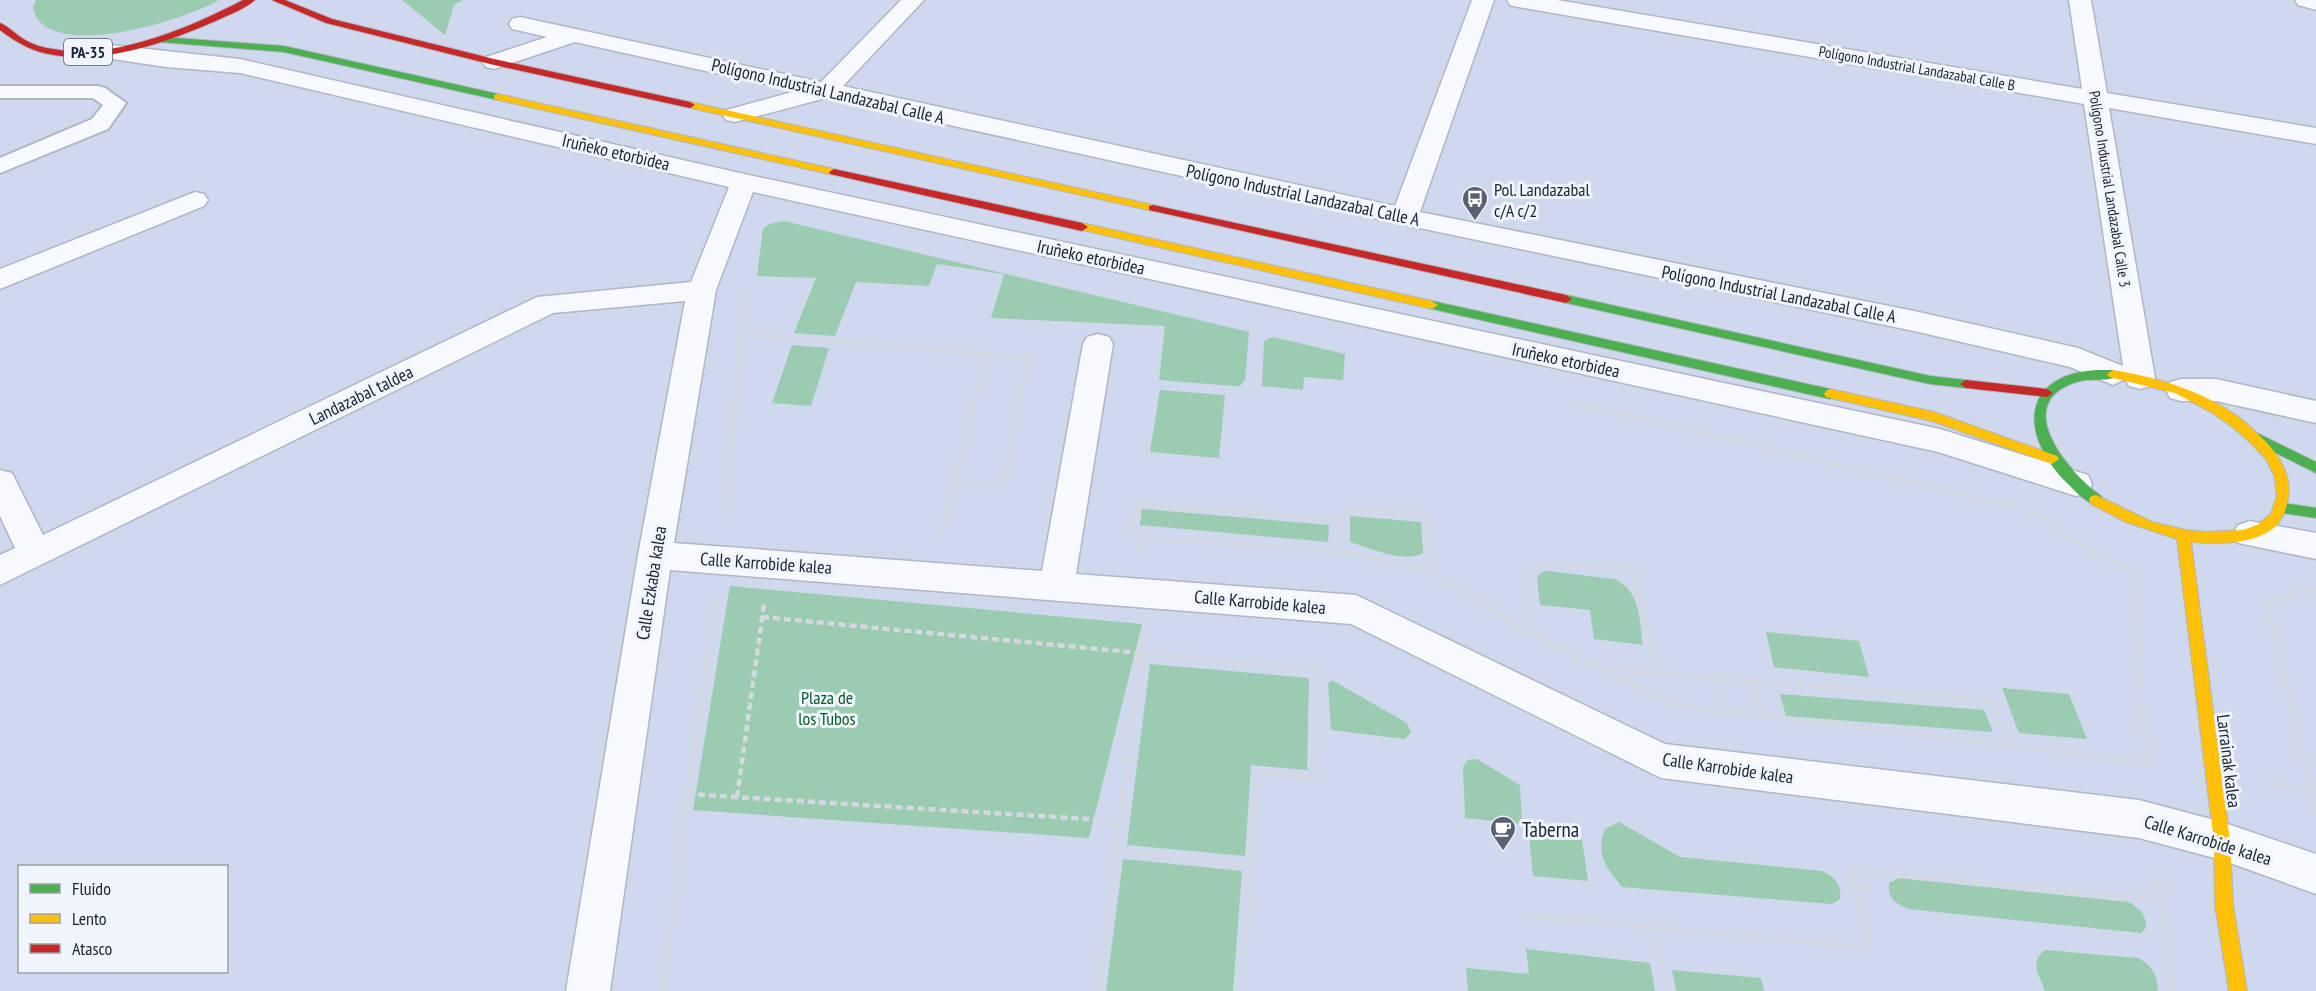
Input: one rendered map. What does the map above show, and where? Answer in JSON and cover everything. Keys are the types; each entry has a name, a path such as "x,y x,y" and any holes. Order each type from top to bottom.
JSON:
{"main road":[{"name":"PA-35","path":"0,26 7,38 50,51 101,51 163,39 202,27 250,0"},
{"path":"277,0 329,21 494,62 1930,380 2047,393"},
{"name":"Iruñeko etorbidea","path":"163,39 284,49 1934,417 2052,459"},
{"path":"2255,437 2275,462 2284,486 2282,508 2270,524 2250,534 2217,539 2183,535 2148,526 2115,510 2076,484 2052,459 2039,434 2038,411 2047,393 2064,381 2086,375 2113,374 2140,378 2181,390 2208,403 2255,437 2316,468"},
{"path":"2282,508 2316,513"},
{"name":"Larrainak kalea","path":"2183,535 2222,841 2224,905 2238,991"}],"street":[{"path":"735,115 826,90 913,0"},
{"path":"1405,217 1483,0"},
{"name":"Polígono Industrial Landazabal Calle B","path":"1518,0 2316,136"},
{"name":"Polígono Industrial Landazabal Calle 3","path":"2080,0 2140,378"},
{"path":"2306,0 2316,3"},
{"name":"Polígono Industrial Landazabal Calle A","path":"520,24 1405,217 1914,321 2078,358 2113,374"},
{"path":"494,62 574,35"},
{"name":"Iruñeko etorbidea","path":"101,51 166,60 240,66 744,182 1940,441 2076,484"},
{"name":"Calle Ezkaba kalea","path":"588,991 655,555 702,290 744,182"},
{"path":"0,280 195,200"},
{"name":"Landazabal taldea","path":"0,571 547,304 702,290"},
{"path":"1057,586 1098,344"},
{"path":"2181,390 2216,390 2316,412"},
{"path":"0,482 35,554"},
{"path":"2250,534 2316,546"},
{"name":"Calle Karrobide kalea","path":"655,555 1356,610 1661,761 2139,819 2222,841 2316,874"}],"lane":[{"path":"0,92 98,92 115,103 100,124 0,166"}],"path":[{"path":"724,528 747,279"},
{"path":"742,334 1028,358 1004,484 955,482"},
{"path":"938,543 985,354"},
{"path":"1579,404 2016,507"},
{"path":"1144,538 1132,531 1137,505 1244,511 1342,522"},
{"path":"1340,551 1342,522 1347,508 1424,514 1430,538 1431,571"},
{"path":"1669,704 2145,762 2134,572 2072,539 2028,510"},
{"path":"1528,632 1526,581 1540,564 1633,569 1656,671"},
{"path":"662,991 717,586"},
{"path":"2316,591 2305,588 2268,606 2316,813"},
{"path":"736,797 765,599"},
{"path":"762,617 1318,670 1316,778 1257,772 1242,991"},
{"path":"1098,991 1145,627"},
{"path":"1596,668 1656,671 1992,700 2010,746"},
{"path":"1716,676 1724,711"},
{"path":"1752,679 1762,716"},
{"path":"2270,783 2311,790"},
{"path":"687,794 1120,821"},
{"path":"1116,850 1251,865"},
{"path":"1523,915 1871,948 1852,871 2161,899"},
{"path":"2160,879 2172,991"},
{"path":"1656,928 1666,991"}],"green space":[{"path":"36,0 219,0 181,17 155,25 99,35 74,35 53,30 38,20 33,8"},
{"path":"402,0 463,0 454,5 445,35"},
{"path":"784,221 1249,332 1245,380 1240,386 1233,386 1159,380 1165,326 991,318 1004,274 937,264 929,286 856,282 835,336 794,333 816,278 757,276 763,229 769,224"},
{"path":"1273,337 1345,354 1343,380 1304,377 1303,390 1262,386 1264,341"},
{"path":"792,345 829,348 811,406 772,403"},
{"path":"1160,390 1225,395 1219,458 1150,452"},
{"path":"1142,509 1329,525 1328,542 1140,525"},
{"path":"1350,516 1421,522 1423,553 1415,556 1397,556 1350,542"},
{"path":"1542,572 1614,579 1623,584 1634,598 1637,607 1643,645 1594,639 1590,610 1540,605 1537,577"},
{"name":"Plaza de los Tubos","path":"730,586 1142,624 1089,838 693,810"},
{"path":"1766,632 1859,641 1869,677 1774,667"},
{"path":"1150,664 1309,678 1307,770 1251,765 1245,856 1127,845"},
{"path":"1332,680 1407,723 1411,732 1405,739 1331,730 1328,684"},
{"path":"2002,688 2069,694 2087,739 2019,733"},
{"path":"1780,694 1984,710 1993,732 1786,716"},
{"path":"1477,759 1520,785 1522,824 1465,818 1463,767 1468,760"},
{"path":"1619,822 1680,857 1822,871 1837,882 1840,899 1832,904 1622,887 1607,867 1601,846 1605,829"},
{"path":"1529,835 1582,840 1588,881 1533,876"},
{"path":"1123,859 1242,871 1233,991 1106,991"},
{"path":"1899,878 2128,902 2142,912 2146,928 2141,933 1908,909 1899,905 1890,893 1889,883"},
{"path":"1526,949 1650,963 1655,991 1468,991 1466,968 1529,974"},
{"path":"2045,950 2138,958 2153,971 2158,991 2045,991 2036,964 2037,959"},
{"path":"1672,970 1761,978 1764,991 1676,991"}],"traffic: fast":[{"path":"163,40 284,49 498,97"},
{"path":"1566,299 1930,380 1966,384"},
{"path":"1432,305 1830,394"},
{"path":"2096,500 2067,474 2054,457 2044,439 2040,422 2041,405 2052,390 2072,379 2087,375 2113,374"},
{"path":"2259,439 2316,468"},
{"path":"2282,508 2316,513"}],"traffic: slow":[{"path":"498,97 834,172"},
{"path":"690,105 1153,208"},
{"path":"1082,227 1432,305"},
{"path":"2096,500 2130,519 2167,532 2186,536 2224,538 2248,534 2267,526 2277,515 2284,495 2281,475 2271,456 2236,422 2179,390 2155,382 2113,374"},
{"path":"1830,394 1934,417 2052,459"},
{"path":"2183,535 2222,841 2224,905 2238,991"}],"traffic: jam":[{"path":"0,26 24,44 54,52 88,54 124,49 159,39 194,27 250,0"},
{"path":"277,0 329,21 494,62 690,105"},
{"path":"834,172 1082,227"},
{"path":"1153,208 1566,299"},
{"path":"1966,384 2047,393"}],"place":[{"name":"Pol. Landazabal c/A c/2","path":"1475,222"},
{"name":"Taberna","path":"1503,852"}]}
